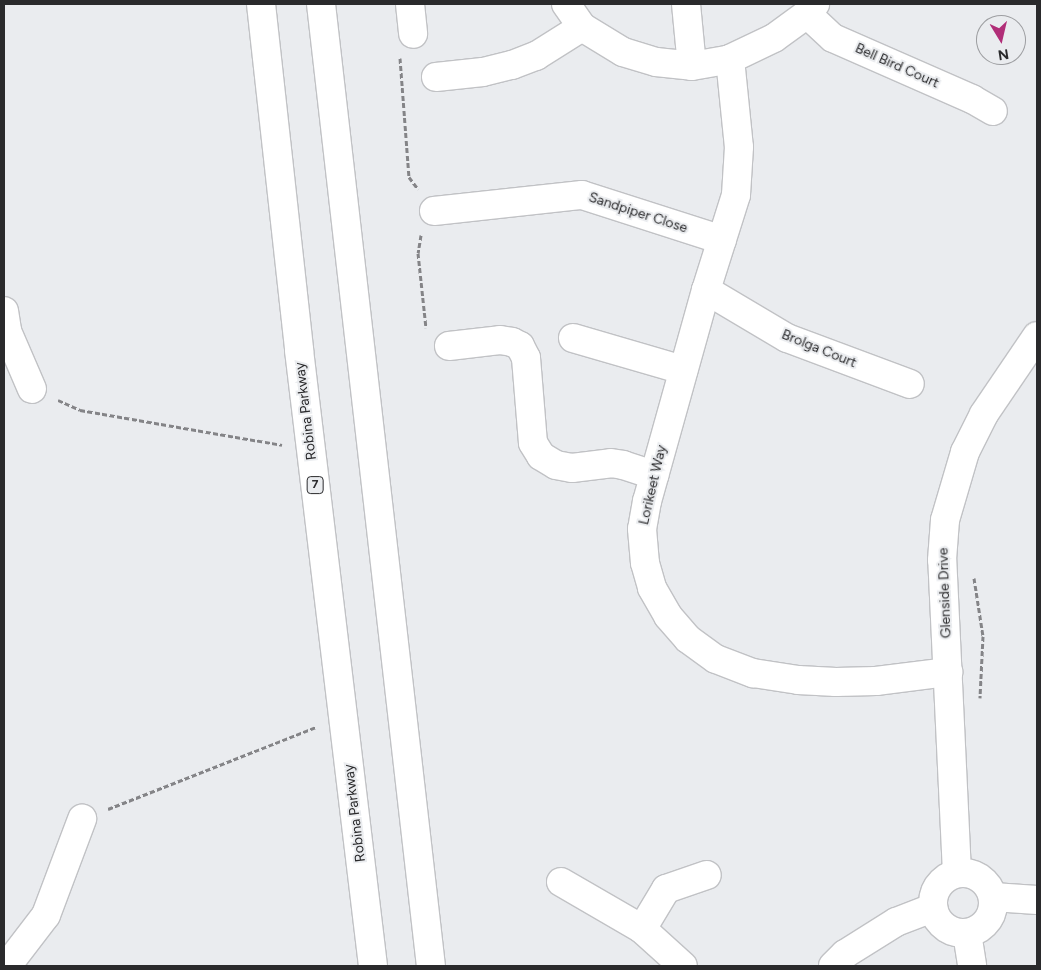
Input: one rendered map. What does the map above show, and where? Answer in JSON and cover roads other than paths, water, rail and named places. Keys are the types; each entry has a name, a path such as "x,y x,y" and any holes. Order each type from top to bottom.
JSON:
{"main road":[{"name":"Robina Parkway","path":"261,4 311,449 373,966"},
{"path":"321,4 431,966"},
{"path":"410,4 413,34"},
{"path":"566,4 582,27 623,52 656,62 692,66 730,59 774,38 811,9"},
{"path":"686,4 692,66"},
{"name":"Bell Bird Court","path":"811,9 833,38 972,99 993,111"},
{"path":"436,77 483,72 512,65 536,56 582,27"},
{"name":"Lorikeet Way","path":"730,59 739,147 739,172 736,195 683,370 654,475 642,529 645,563 652,588 668,616 688,639 716,658 753,673 798,680 836,682 876,680 948,672"},
{"name":"Sandpiper Close","path":"434,211 582,195 722,240"},
{"name":"Brolga Court","path":"706,290 787,338 910,384"},
{"path":"4,311 7,331 32,389"},
{"name":"Glenside Drive","path":"957,873 942,560 946,520 953,489 965,452 984,414 1037,336"},
{"path":"573,338 683,370"},
{"path":"449,346 500,340 512,342 520,346 526,358 533,442 541,456 556,465 572,468 612,463 654,475"},
{"path":"7,966 46,915 82,819"},
{"path":"957,873 972,874 980,878 986,883 993,897 993,905 987,920 982,926 967,933 959,933 945,928 935,916 933,908 934,893 937,886 949,876 957,873"},
{"path":"642,929 666,889 708,875"},
{"path":"561,882 642,929 683,966"},
{"path":"993,897 1037,900"},
{"path":"833,966 845,954 896,922 933,908"},
{"path":"967,933 972,966"}]}
